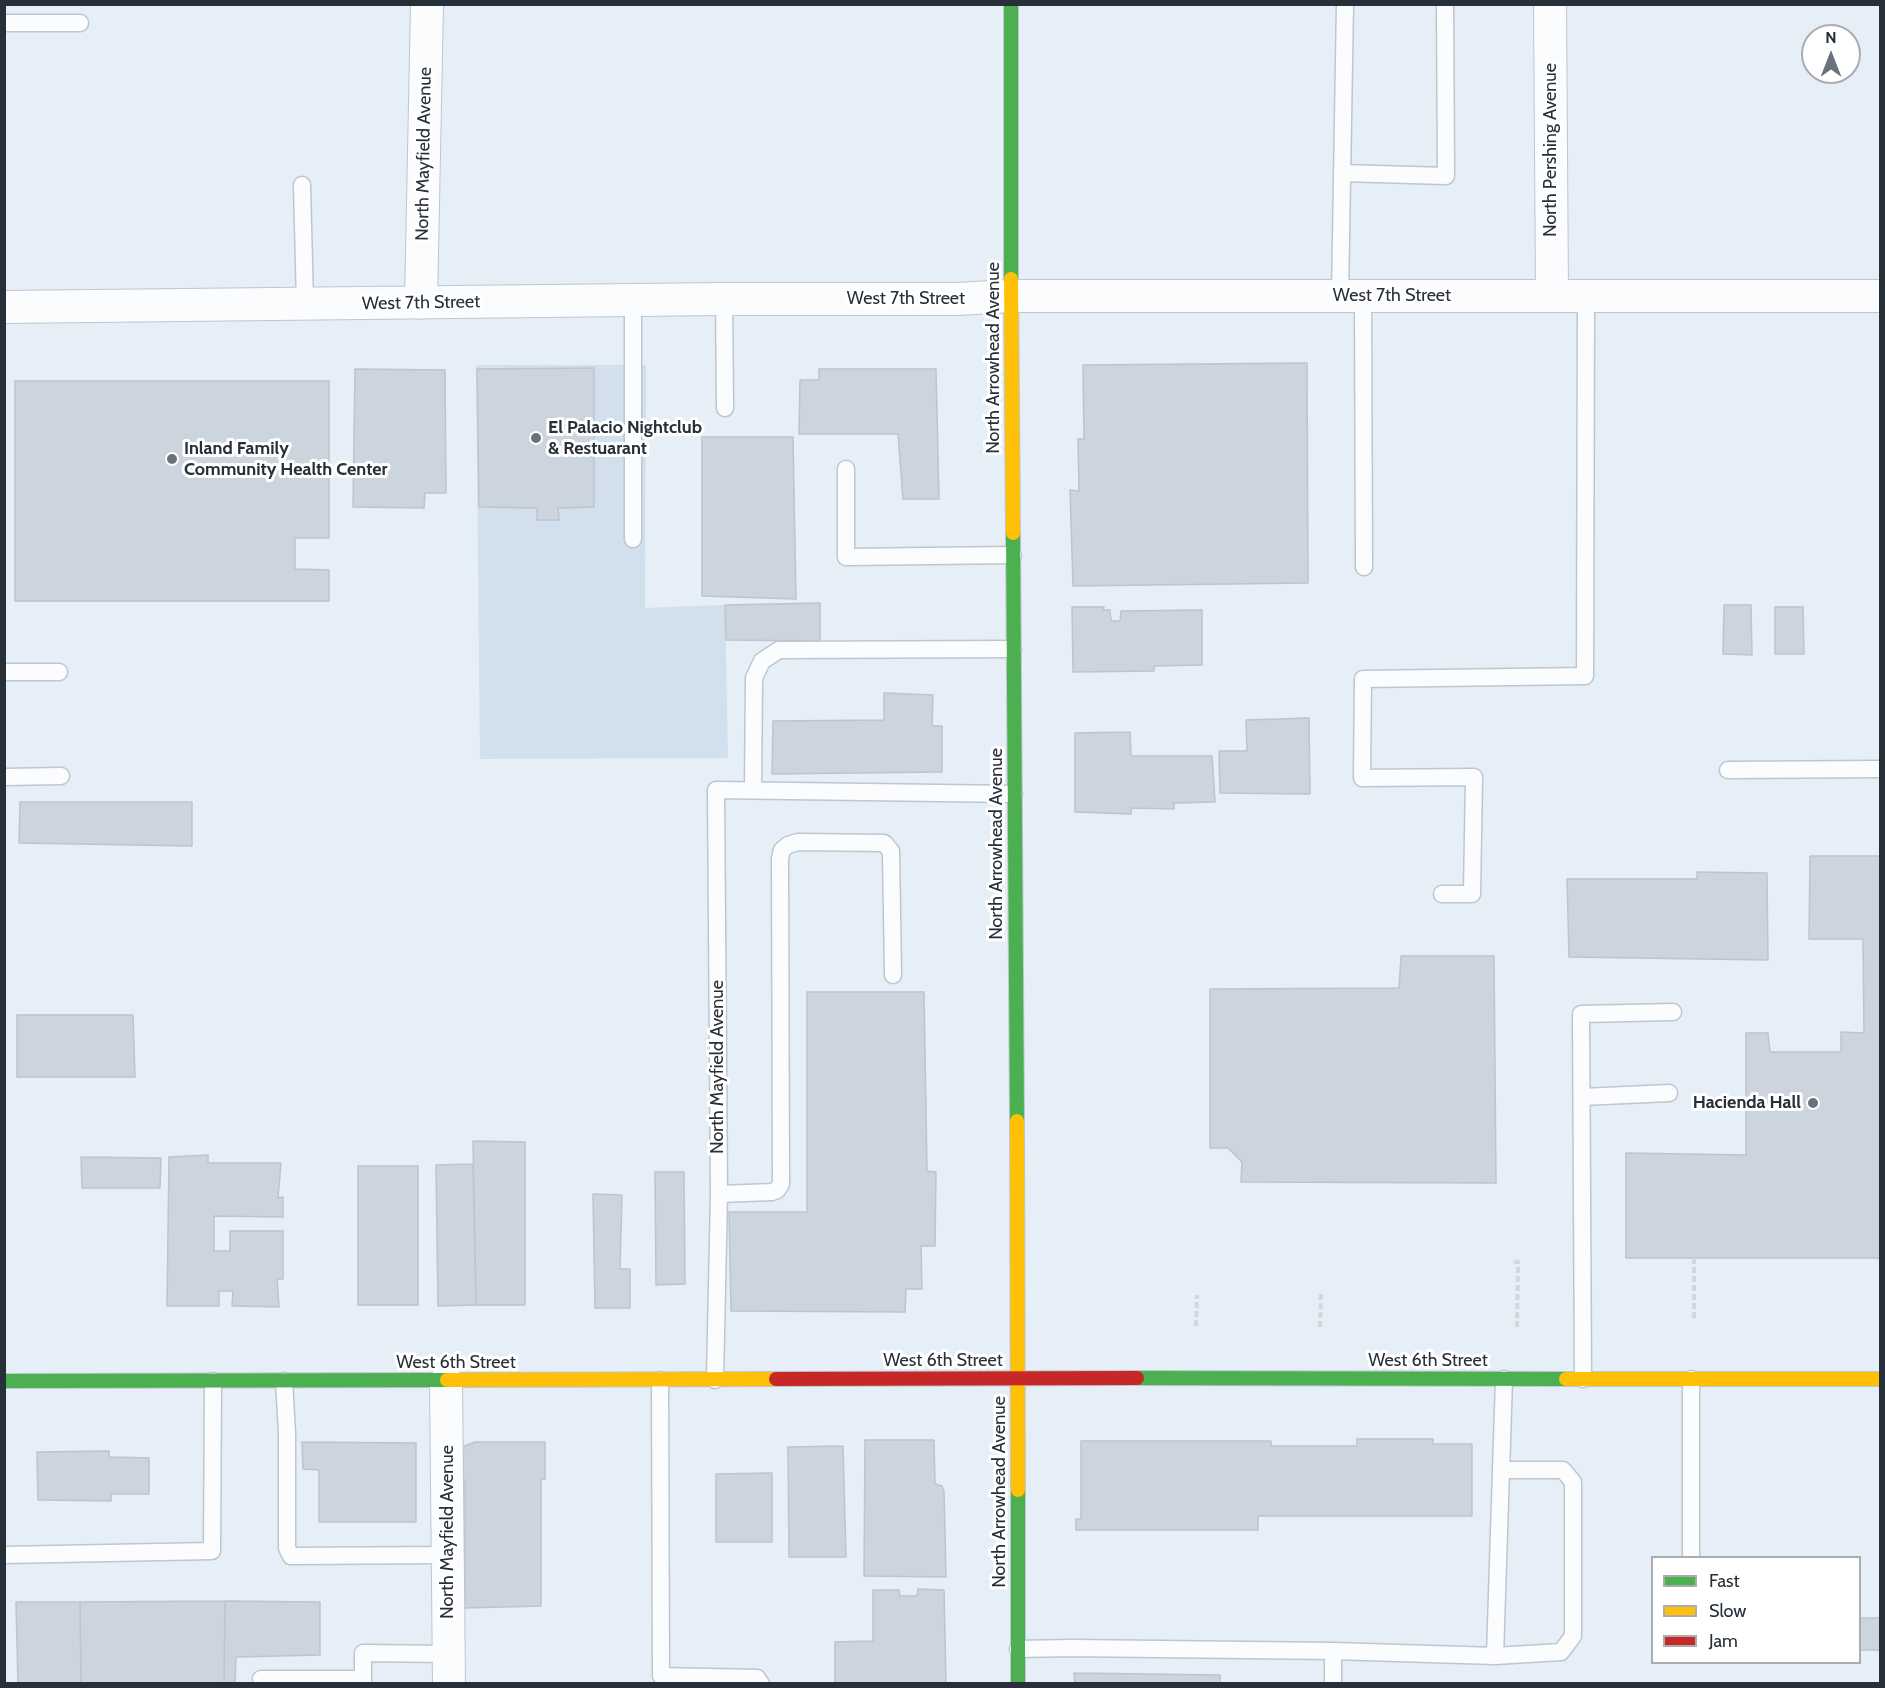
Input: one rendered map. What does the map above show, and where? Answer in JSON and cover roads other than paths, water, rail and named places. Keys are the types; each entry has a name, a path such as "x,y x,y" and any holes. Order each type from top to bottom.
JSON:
{"street":[{"name":"North Mayfield Avenue","path":"422,303 427,4"},
{"name":"North Arrowhead Avenue","path":"1011,4 1018,1683"},
{"name":"North Pershing Avenue","path":"1550,4 1552,295"},
{"name":"West 7th Street","path":"4,307 724,299 957,299 1011,296 1881,296"},
{"name":"West 6th Street","path":"4,1381 927,1378 1018,1380 1881,1379"},
{"name":"North Mayfield Avenue","path":"446,1381 449,1669"}],"lane":[{"path":"1345,4 1342,173 1352,296 1364,567"},
{"path":"1342,173 1446,176 1445,4"},
{"path":"4,23 80,23"},
{"path":"302,185 305,304"},
{"path":"1442,894 1472,894 1474,777 1362,778 1364,678 1585,676 1586,295"},
{"path":"724,299 725,408"},
{"path":"633,300 633,539"},
{"path":"846,469 846,557 1013,555"},
{"path":"1013,649 779,650 762,661 754,678 753,790 1014,794"},
{"path":"4,672 59,672"},
{"path":"1728,770 1881,769"},
{"path":"4,777 61,776"},
{"name":"North Mayfield Avenue","path":"714,1380 719,1194 716,790 753,790"},
{"path":"719,1194 772,1192 777,1190 781,1184 780,858 782,850 798,842 884,843 891,852 893,975"},
{"path":"1583,1379 1581,1014 1673,1012"},
{"path":"1582,1097 1669,1093"},
{"path":"1495,1656 1504,1379"},
{"path":"1691,1379 1692,1556"},
{"path":"660,1380 661,1676 757,1678 760,1683"},
{"path":"4,1555 212,1551 213,1381"},
{"path":"284,1381 287,1433 287,1548 291,1556 448,1556"},
{"path":"1018,1649 1333,1651 1495,1656 1561,1652 1573,1636 1573,1482 1563,1470 1502,1470"},
{"path":"1333,1651 1333,1683"},
{"path":"261,1679 363,1681 363,1653 449,1669"}],"place":[{"name":"El Palacio Nightclub & Restuarant","path":"536,438"},
{"name":"Inland Family Community Health Center","path":"172,459"},
{"name":"Hacienda Hall","path":"1813,1103"}]}
